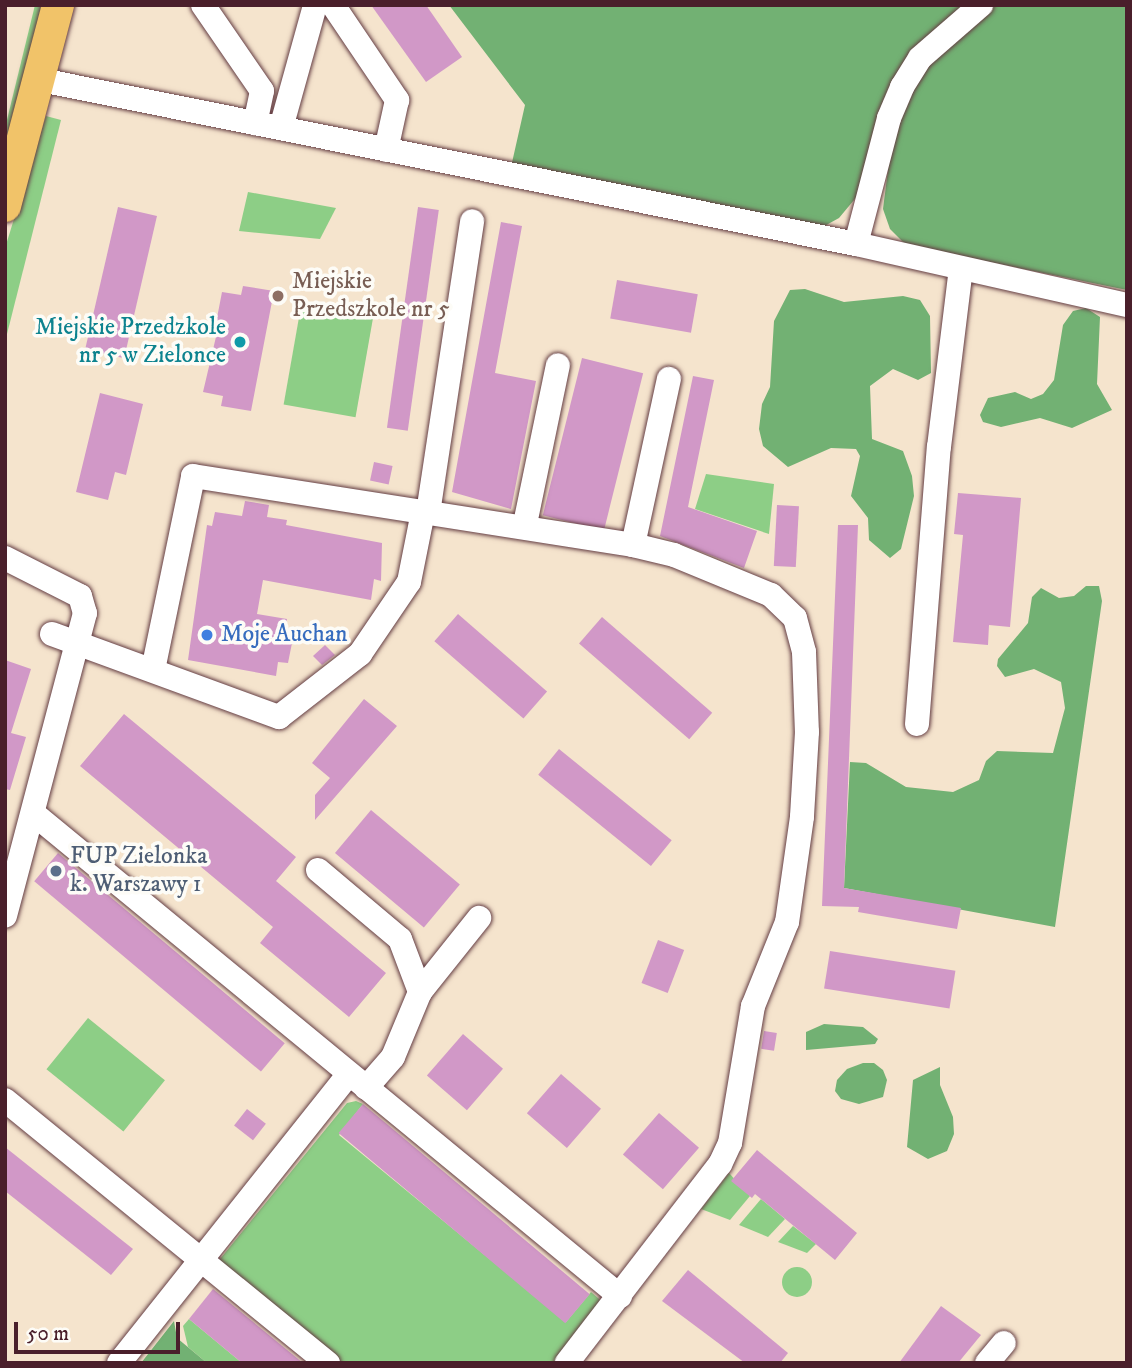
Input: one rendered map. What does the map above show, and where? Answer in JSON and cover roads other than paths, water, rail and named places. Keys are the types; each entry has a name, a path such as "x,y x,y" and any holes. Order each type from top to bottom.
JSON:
{"main road":[{"path":"5,206 41,80 58,5"}],"street":[{"path":"202,5 262,91 256,123"},
{"path":"281,128 315,5"},
{"path":"333,5 397,100 386,150"},
{"path":"856,244 889,118 902,87 920,58 981,5"},
{"path":"41,80 856,244 1127,304"},
{"path":"52,634 279,717 360,654 409,582 425,512 472,221"},
{"path":"917,724 939,447 961,268"},
{"path":"525,524 558,365"},
{"path":"633,545 669,379"},
{"path":"153,670 193,476 425,512 525,524 633,545 734,579 784,605 803,636 807,732 802,817 787,922 753,1006 730,1143 720,1164 567,1363"},
{"path":"5,558 80,596 85,613 5,916"},
{"path":"34,814 620,1297"},
{"path":"318,870 400,939 420,992"},
{"path":"119,1363 357,1081 393,1057 420,992 480,918"},
{"path":"5,1100 327,1363"},
{"path":"987,1363 1003,1343"}],"place":[{"name":"Miejskie Przedszkole nr 5","path":"278,296"},
{"name":"Miejskie Przedzkole nr 5 w Zielonce","path":"240,342"},
{"name":"Moje Auchan","path":"207,635"},
{"name":"FUP Zielonka k. Warszawy 1","path":"56,871"}]}
